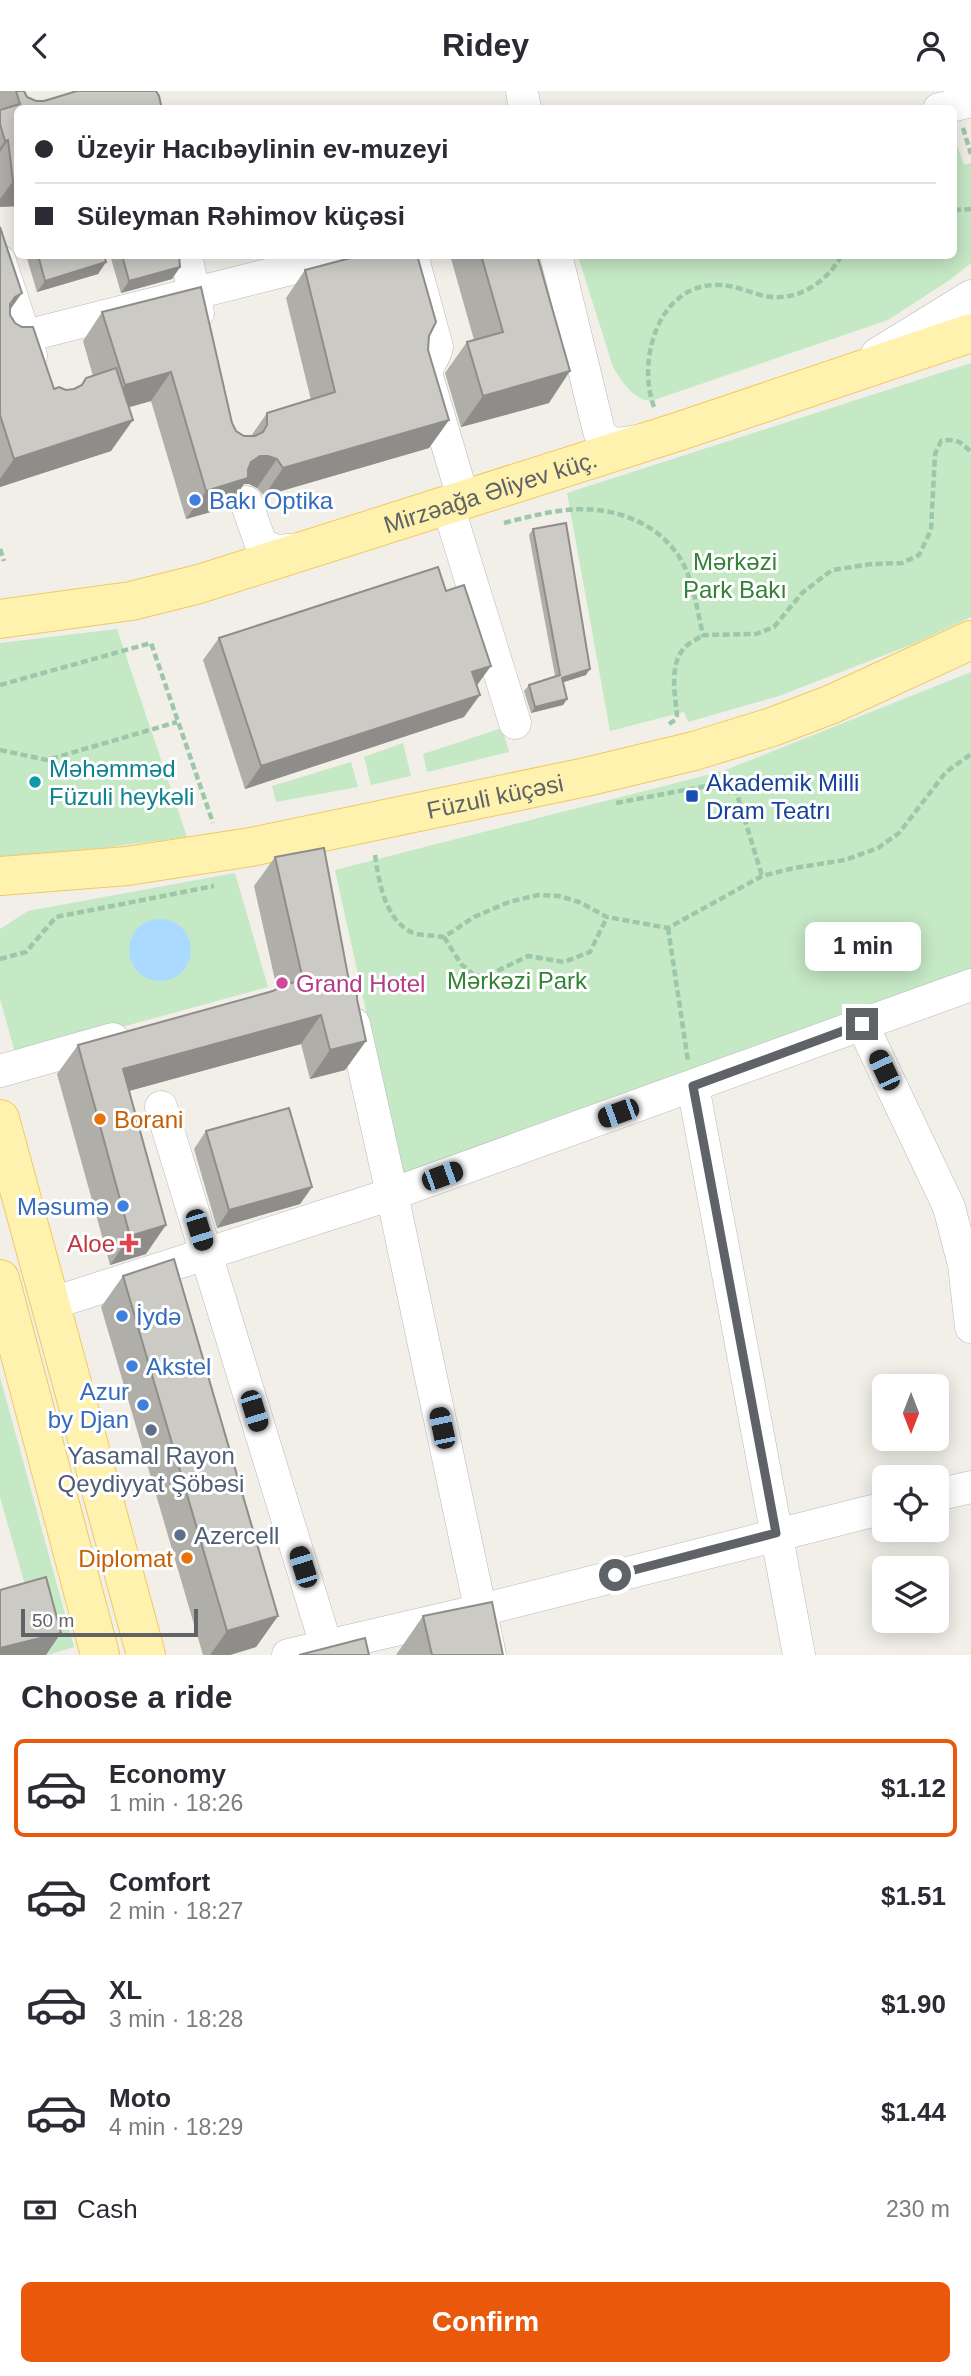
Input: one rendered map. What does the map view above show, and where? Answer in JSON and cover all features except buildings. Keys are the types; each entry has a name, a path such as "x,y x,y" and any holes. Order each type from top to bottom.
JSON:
{"main road":[{"name":"Mirzəağa Əliyev küç.","path":"0,618 131,601 199,584 456,504 667,423 841,376 971,333"},
{"name":"Füzuli küçəsi","path":"0,876 127,866 239,849 372,823 694,751 772,727 832,704 971,640"},
{"path":"0,901 50,880 127,866"},
{"path":"0,1119 146,1655"},
{"path":"0,1279 5,1318 100,1655"}],"street":[{"path":"187,259 205,345"},
{"path":"15,338 330,259"},
{"path":"413,259 437,347 426,373 456,504 515,723"},
{"path":"557,259 602,438 617,444 667,423"},
{"path":"0,261 15,338 40,381"},
{"path":"841,376 971,296"},
{"path":"246,502 258,541 264,547 286,551 321,547"},
{"path":"50,1304 392,1194 971,985"},
{"path":"354,1024 490,1655"},
{"path":"862,1024 949,1207 964,1265 971,1327"},
{"path":"0,1071 147,1030"},
{"path":"693,1086 799,1655"},
{"path":"161,1107 328,1650"},
{"path":"949,1492 971,1487"},
{"path":"288,1655 328,1650 776,1533 872,1511"}],"path":[{"path":"957,108 971,153"},
{"path":"667,423 652,401 650,341 669,305 695,289 713,285 738,286 779,299 802,293 836,267 840,259"},
{"path":"668,725 677,715 674,673 685,647 703,635 756,634 774,627 802,593 832,570 902,563 919,555 931,530 935,454 941,441 961,441 971,452"},
{"path":"504,523 580,508 624,514 660,534 684,567 703,635"},
{"path":"0,549 4,561"},
{"path":"0,685 151,643 213,823"},
{"path":"0,750 47,760 177,722"},
{"path":"362,857 375,855 380,887 391,913 411,932 444,937 474,917 509,902 537,895 559,896 579,902 607,917 668,928 762,876 845,860 878,848 898,833 946,772 971,754"},
{"path":"733,781 762,876"},
{"path":"0,959 26,952 56,917 215,886"},
{"path":"444,937 461,964 475,976 491,974 528,956 564,962 590,952 607,917"},
{"path":"668,928 693,1086"}],"green space":[{"path":"957,145 964,165 971,163 971,263 888,320 651,401 633,393 613,367 579,259 957,259"},
{"name":"Mərkəzi Park Bakı","path":"971,363 971,617 913,644 779,696 688,722 684,712 610,731 567,493"},
{"path":"117,629 187,837 0,861 0,643"},
{"name":"Mərkəzi Park","path":"971,672 971,977 403,1179 335,870 723,771"},
{"path":"502,728 509,752 427,772 423,754"},
{"path":"403,743 411,776 371,785 364,757"},
{"path":"351,762 358,787 276,802 272,786"},
{"path":"235,873 268,987 16,1056 0,999 0,929 28,911"},
{"path":"0,1377 74,1647 48,1655 45,1655 0,1497"}],"water":[{"path":"160,919 182,928 191,950 182,972 160,981 138,972 129,950 138,928"}],"place":[{"name":"Bakı Optika","path":"195,500"},
{"name":"Məhəmməd Füzuli heykəli","path":"35,782"},
{"name":"Akademik Milli Dram Teatrı","path":"692,796"},
{"name":"Grand Hotel","path":"282,983"},
{"name":"Borani","path":"100,1119"},
{"name":"Məsumə","path":"123,1206"},
{"name":"Aloe","path":"129,1243"},
{"name":"İydə","path":"122,1316"},
{"name":"Akstel","path":"132,1366"},
{"name":"Azur by Djan","path":"143,1405"},
{"name":"Yasamal Rayon Qeydiyyat Şöbəsi","path":"151,1430"},
{"name":"Azercell","path":"180,1535"},
{"name":"Diplomat","path":"187,1558"}],"route":[{"path":"615,1575 776,1533 693,1086 862,1024"}]}
